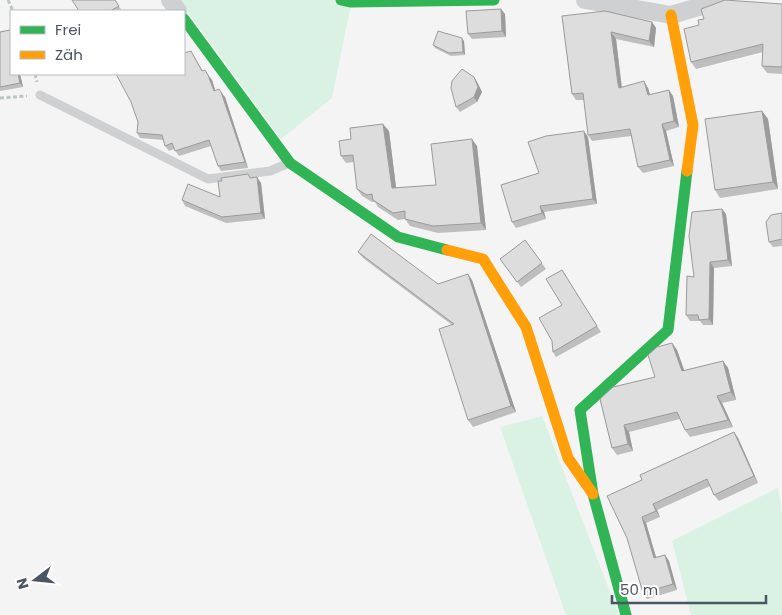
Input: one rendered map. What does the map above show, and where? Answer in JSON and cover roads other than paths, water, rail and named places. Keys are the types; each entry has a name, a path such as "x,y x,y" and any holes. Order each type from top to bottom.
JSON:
{"street":[{"path":"341,0 350,2 494,0"},
{"path":"585,0 671,15 722,0"},
{"path":"626,615 593,494 580,410 668,330 693,125 671,15"},
{"path":"185,20 290,163 398,237 483,259 526,327 568,458 593,494"}],"lane":[{"path":"40,95 208,179 270,170 290,163"}]}
